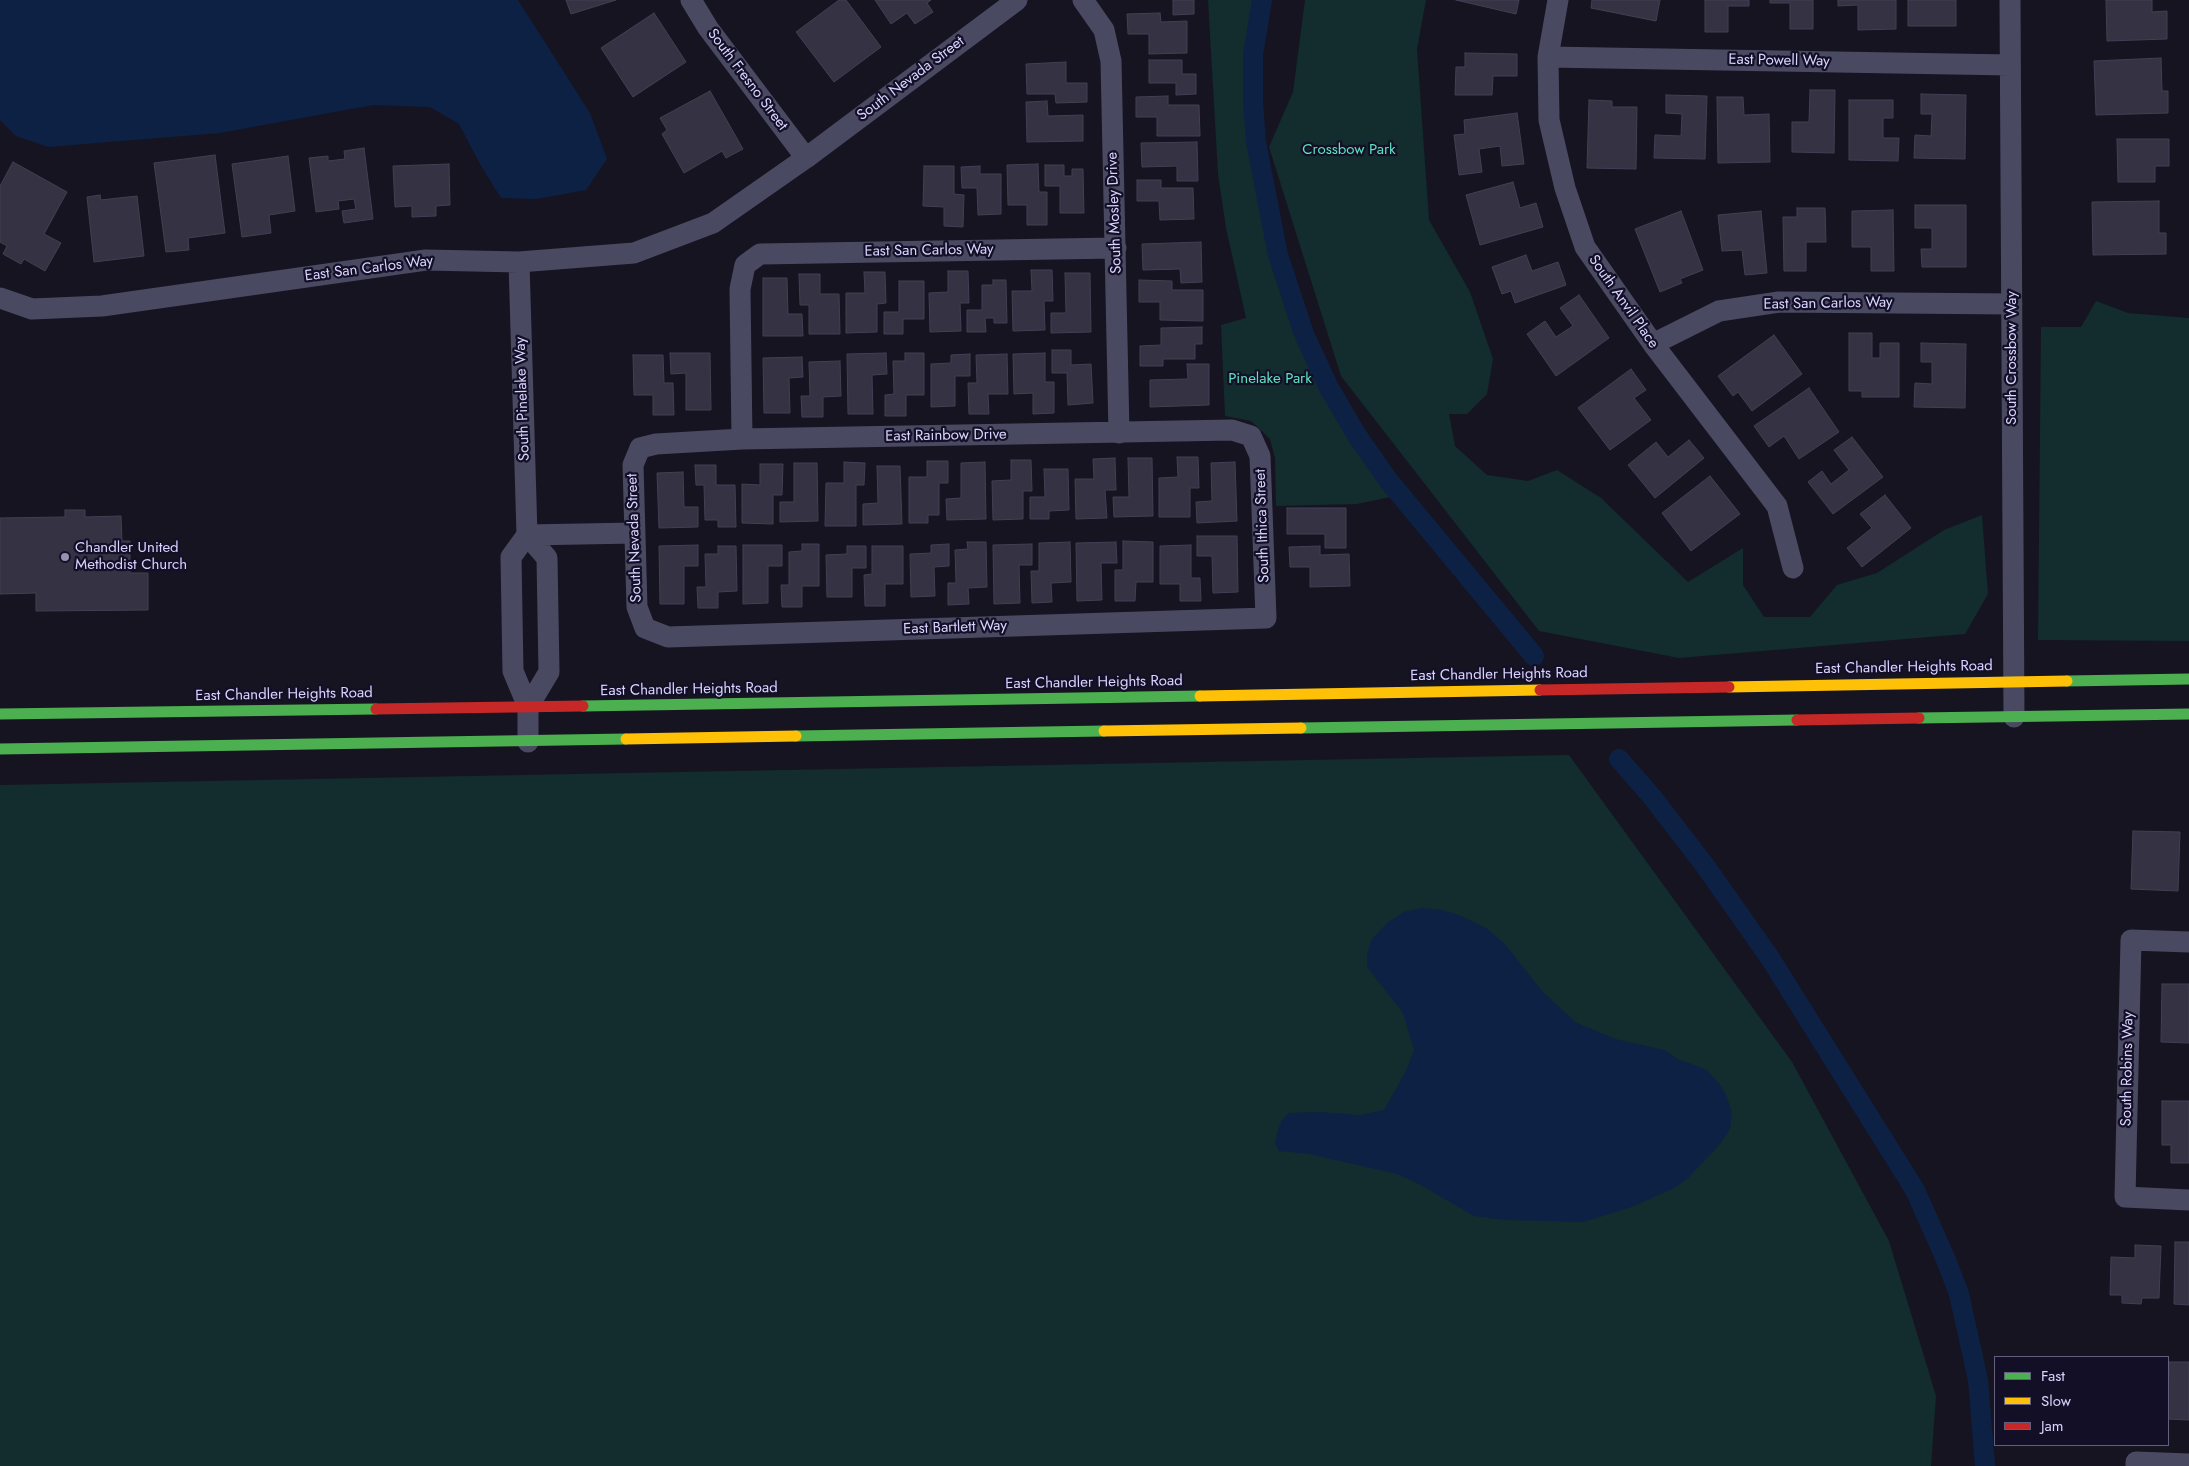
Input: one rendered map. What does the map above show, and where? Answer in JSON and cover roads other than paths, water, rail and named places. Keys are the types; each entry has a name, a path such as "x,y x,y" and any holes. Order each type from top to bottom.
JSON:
{"main road":[{"name":"East Chandler Heights Road","path":"0,714 528,707 1598,688 1691,691 2013,681 2189,679"},
{"path":"1598,688 1620,723"},
{"path":"1536,690 1566,724"},
{"path":"0,749 1620,723 1692,717 2014,717 2189,714"}],"street":[{"name":"South Fresno Street","path":"691,0 708,28 806,158"},
{"name":"South Nevada Street","path":"806,158 1017,0"},
{"name":"South Mosley Drive","path":"1083,0 1104,30 1111,61 1119,433"},
{"name":"South Anvil Place","path":"1558,0 1548,57 1548,120 1565,188 1585,247 1652,344 1777,506 1793,568"},
{"name":"South Crossbow Way","path":"2010,0 2014,717"},
{"name":"East Powell Way","path":"1548,57 2010,65"},
{"name":"East San Carlos Way","path":"0,298 32,309 102,306 426,260 520,262 634,253 713,223 806,158"},
{"name":"East San Carlos Way","path":"742,438 740,289 745,265 760,254 1116,248"},
{"name":"South Pinelake Way","path":"520,262 527,535"},
{"name":"East San Carlos Way","path":"1652,344 1718,311 1779,302 2012,304"},
{"name":"East Rainbow Drive","path":"640,448 656,444 742,438 1232,430 1251,436"},
{"name":"South Ithica Street","path":"1251,436 1260,456 1266,618"},
{"name":"South Nevada Street","path":"640,448 633,465 637,607 645,628"},
{"path":"527,535 635,533"},
{"path":"527,535 511,557 513,671 528,707 528,742"},
{"path":"527,535 547,558 549,672 528,707"},
{"name":"East Bartlett Way","path":"645,628 668,637 1266,618"},
{"name":"South Robins Way","path":"2189,942 2131,940 2125,1197 2189,1200"},
{"path":"2136,1464 2189,1464"}],"water":[{"path":"0,0 518,0 590,113 607,159 586,190 537,199 501,198 481,166 459,124 430,107 373,105 220,133 48,147 16,136 0,120"},
{"path":"1422,908 1441,910 1459,915 1486,928 1505,944 1541,990 1575,1022 1615,1039 1664,1050 1678,1059 1707,1070 1721,1086 1732,1113 1730,1129 1721,1143 1688,1178 1676,1187 1634,1206 1584,1222 1505,1220 1474,1216 1419,1184 1397,1174 1309,1154 1279,1151 1275,1142 1278,1130 1282,1120 1289,1113 1319,1112 1361,1115 1384,1110 1405,1073 1414,1050 1403,1013 1367,967 1367,954 1372,939 1388,922 1404,912"}],"waterway":[{"path":"1262,0 1253,55 1253,102 1256,142 1278,255 1304,334 1328,386 1356,434 1388,480 1534,656"},
{"path":"1619,759 1653,798 1706,867 1770,958 1915,1190 1959,1294 1978,1380 1985,1466"}],"place":[{"name":"Chandler United Methodist Church","path":"65,557"}],"park label":[{"name":"Crossbow Park","path":"1349,150"},
{"name":"Pinelake Park","path":"1270,379"}]}
